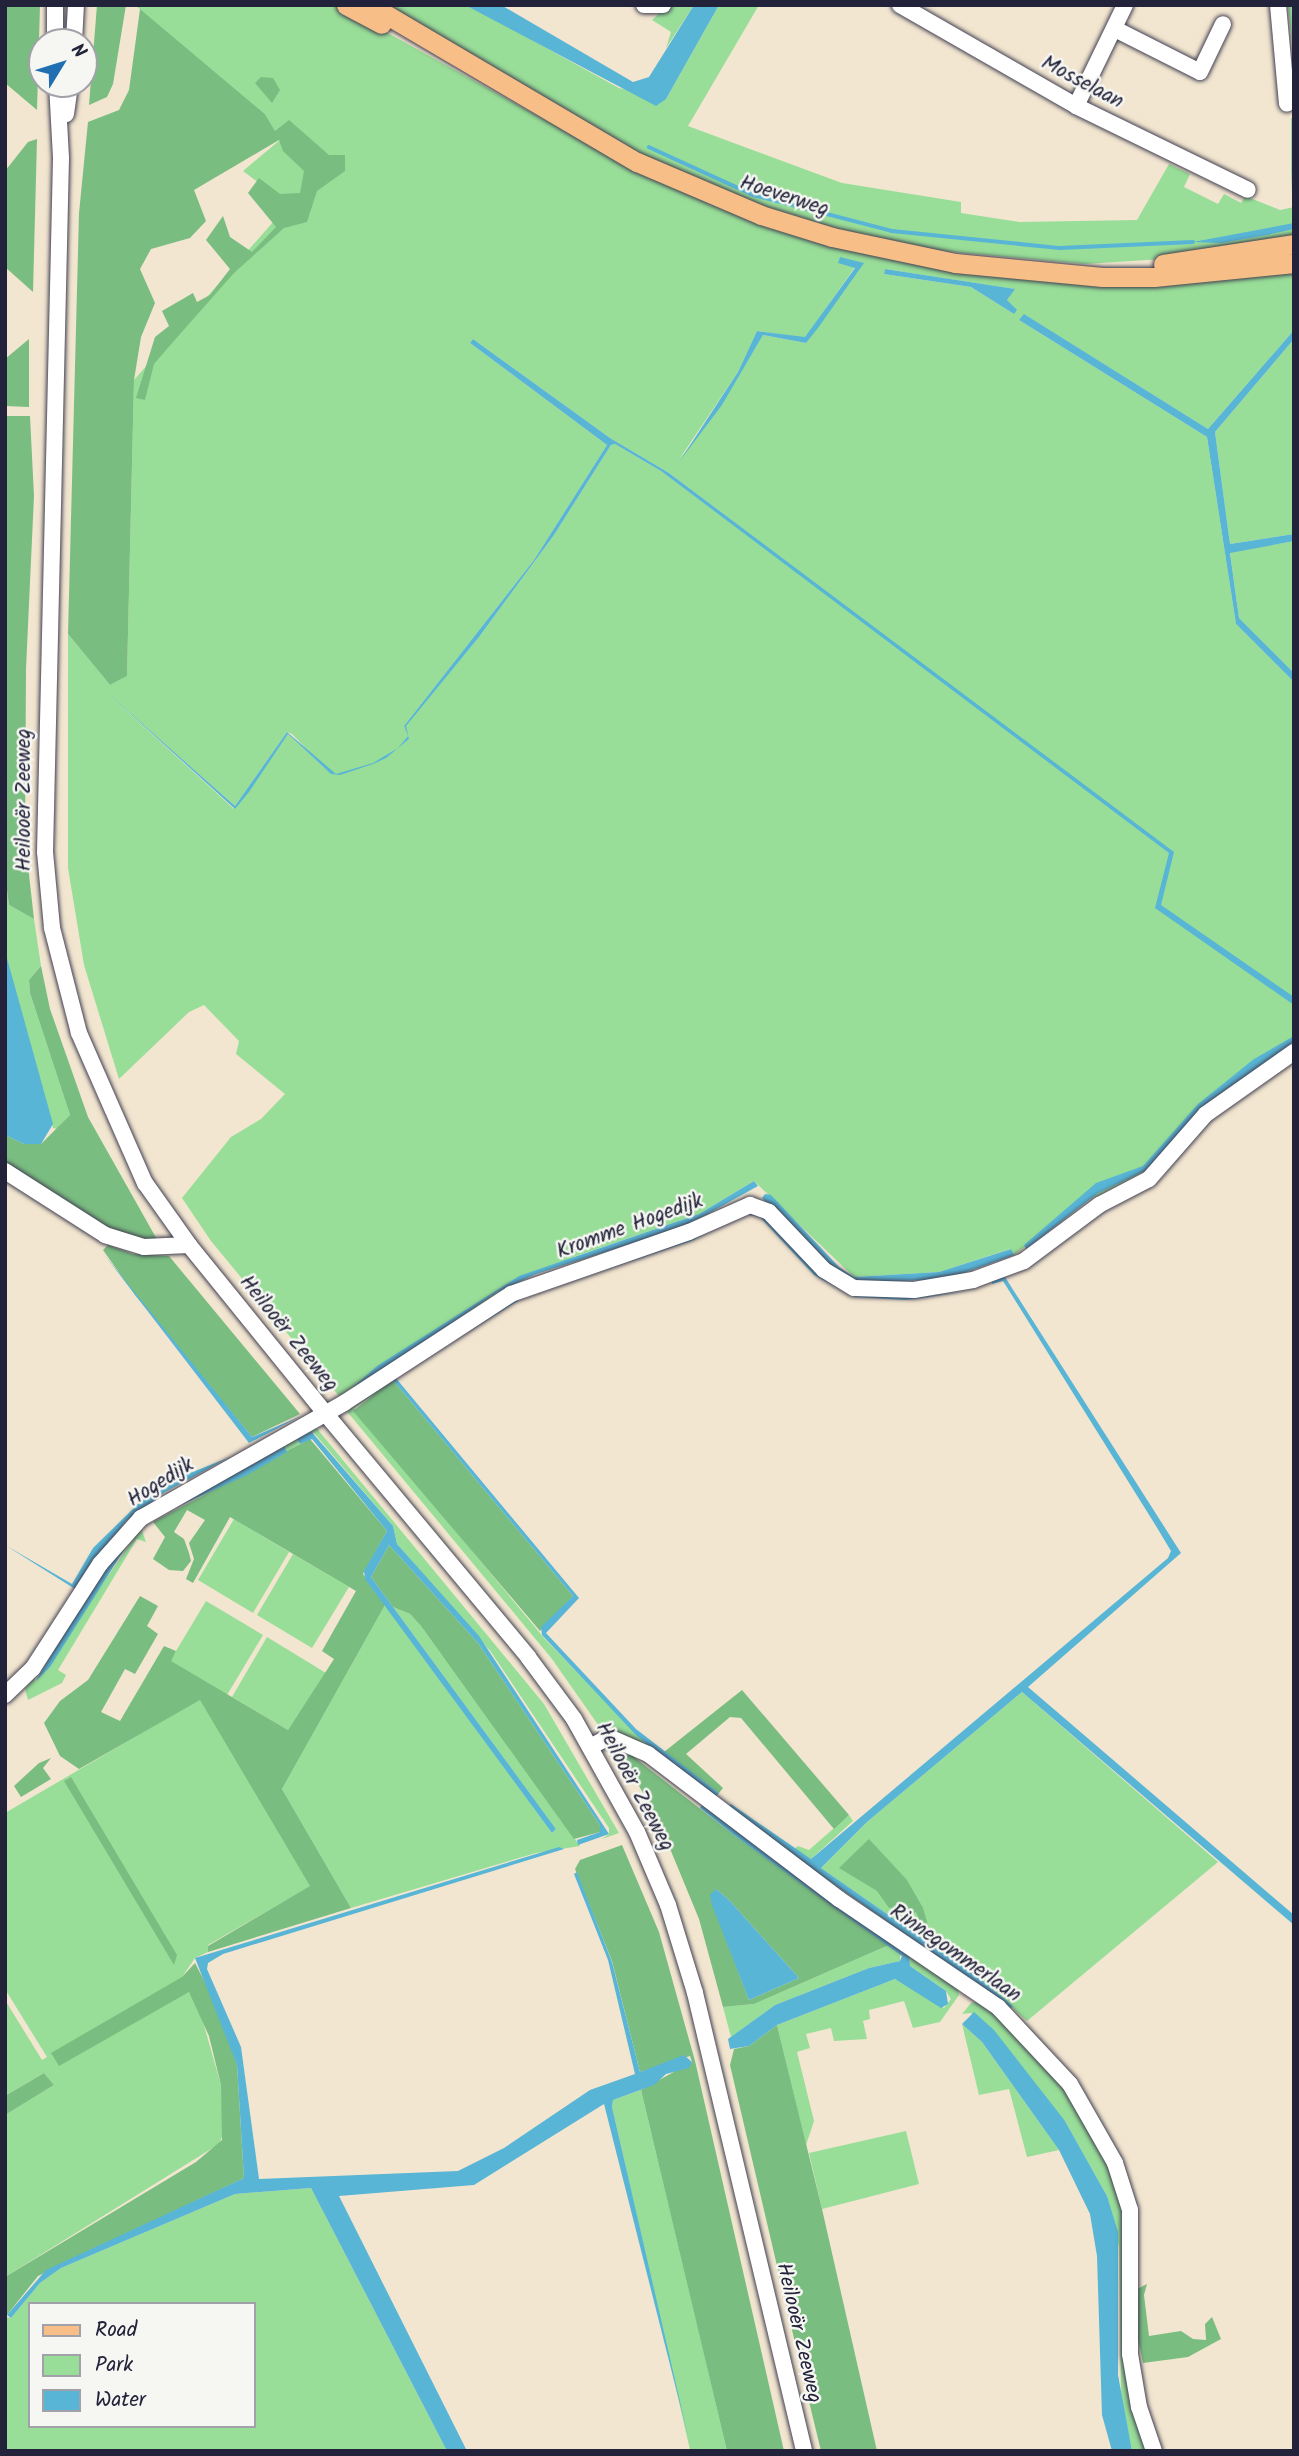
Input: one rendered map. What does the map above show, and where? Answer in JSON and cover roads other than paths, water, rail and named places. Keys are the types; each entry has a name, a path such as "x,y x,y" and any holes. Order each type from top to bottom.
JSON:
{"main road":[{"name":"Hoeverweg","path":"346,5 637,162 772,219 889,251 1043,271 1154,277 1294,262"},
{"name":"Hoeverweg","path":"370,5 530,102"},
{"name":"Hoeverweg","path":"1043,271 1196,260 1294,244"}],"street":[{"path":"55,5 55,28"},
{"path":"75,28 76,5"},
{"path":"645,5 663,5"},
{"name":"Mosselaan","path":"900,5 1076,106 1248,190"},
{"path":"1076,106 1125,5"},
{"path":"1278,5 1287,104"},
{"path":"1115,29 1200,72 1223,24"},
{"name":"Heilooër Zeeweg","path":"58,98 61,158 44,760 46,883 62,978 96,1079 145,1183 188,1245 528,1657 590,1746 637,1832 681,1945 804,2451"},
{"name":"Heilooër Zeeweg","path":"61,158 68,98"},
{"name":"Kromme Hogedijk","path":"325,1413 511,1294 689,1232 744,1205 769,1212 824,1270 863,1290 946,1286 1013,1266 1099,1205 1156,1174 1206,1114 1294,1052"},
{"path":"5,1171 105,1235 144,1247 188,1245"},
{"name":"Hogedijk","path":"5,1695 33,1668 100,1564 141,1518 325,1413"},
{"name":"Rinnegommerlaan","path":"590,1746 609,1737 648,1754 829,1892 998,2007 1065,2077 1107,2145 1130,2210 1130,2354 1139,2407 1154,2451"}],"water":[{"path":"465,5 501,5 633,82 649,77 694,5 719,5 666,99 656,106"},
{"path":"1294,223 1294,229 1267,235 1221,243 1193,242"},
{"path":"840,257 864,263 818,328 806,343 763,335 722,405 679,462 738,372 757,331 805,337 855,268 838,263"},
{"path":"885,269 1015,289 1007,300 1017,310 1014,314 971,287 884,274"},
{"path":"1024,314 1208,429 1294,330 1294,339 1215,432 1230,544 1294,534 1294,541 1230,553 1239,618 1294,673 1294,682 1236,624 1207,437 1019,320"},
{"path":"473,339 610,438 669,473 1174,852 1161,905 1294,997 1294,1005 1155,908 1169,853 661,471 615,444 611,445 554,535 479,637 406,726 409,739 386,758 373,764 340,775 331,774 288,734 235,809 103,689 235,806 287,732 336,774 373,763 398,748 408,736 404,726 534,560 607,445 470,343"},
{"path":"5,951 53,1124 41,1144 24,1144 5,1135"},
{"path":"1294,1036 1294,1043 1155,1166 1098,1193 1026,1249 1024,1245 1096,1183 1143,1166 1198,1104 1254,1059"},
{"path":"754,1181 758,1186 684,1227 536,1274 497,1292 341,1398 377,1366 519,1276 699,1214"},
{"path":"765,1194 771,1195 839,1267 854,1277 939,1272 1011,1249 1014,1255 947,1279 861,1283 838,1274 818,1256 762,1198"},
{"path":"746,1211 763,1216 821,1277 853,1295 920,1297 965,1292 906,1300 855,1297 814,1275 760,1217 744,1214 691,1241 524,1297 410,1368 527,1293 680,1243"},
{"path":"103,1253 252,1437 301,1416 249,1443"},
{"path":"1005,1277 1181,1553 1028,1687 1294,1915 1294,1925 1022,1692 867,1822 821,1868 979,1978 1013,2006 1011,2008 726,1809 731,1804 811,1859 1168,1558 1171,1551 1003,1281 992,1284 991,1280"},
{"path":"395,1377 579,1598 546,1633 636,1729 719,1793 714,1800 635,1734 542,1635 541,1627 573,1596 393,1380"},
{"path":"310,1430 393,1526 397,1544 479,1636 609,1834 578,1845 577,1840 600,1832 600,1825 478,1643 389,1545 371,1577 556,1829 552,1833 365,1579 364,1571 387,1531 312,1439 300,1444 296,1438"},
{"path":"284,1446 287,1452 247,1475 168,1511"},
{"path":"230,1457 165,1492 126,1521 75,1589 5,1545 72,1584 93,1548 139,1503 170,1481"},
{"path":"129,1542 50,1667 35,1682 101,1573"},
{"path":"702,1805 909,1955 910,1966 946,1991 948,2004 941,2008 895,1979 777,2025 749,2046 730,2049 728,2039 775,2005 869,1968 900,1961 902,1956 735,1836 700,1808"},
{"path":"559,1847 564,1849 223,1954 208,1963 207,1969 241,2047 259,2179 458,2171 504,2148 590,2090 635,2074 608,1960 574,1874 577,1872 612,1962 640,2072 684,2055 692,2062 689,2068 666,2074 654,2085 613,2100 612,2107 688,2436 604,2104 474,2185 339,2196 467,2451 447,2451 311,2188 235,2194 61,2268 40,2283 11,2318 7,2315 46,2270 244,2178 237,2065 195,1958"},
{"path":"716,1889 799,1978 749,2000 712,1905 710,1895"},
{"path":"974,2012 994,2030 1065,2121 1107,2196 1118,2232 1118,2375 1132,2451 1112,2451 1102,2415 1097,2256 1090,2214 1059,2150 982,2042 962,2024"}],"waterway":[{"path":"649,147 754,195 892,231 1060,248 1193,242"}]}
